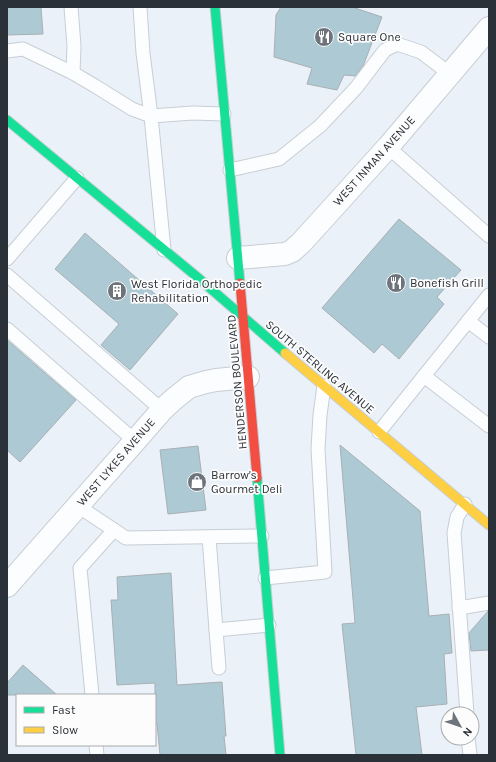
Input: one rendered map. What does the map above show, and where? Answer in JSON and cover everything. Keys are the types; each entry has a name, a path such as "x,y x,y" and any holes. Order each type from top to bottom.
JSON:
{"main road":[{"name":"HENDERSON BOULEVARD","path":"215,7 280,755"},
{"name":"SOUTH STERLING AVENUE","path":"7,120 196,276 243,318 489,524"}],"street":[{"name":"WEST INMAN AVENUE","path":"238,258 284,254 292,251 301,243 388,147 489,28"},
{"name":"WEST LYKES AVENUE","path":"7,586 162,410 174,399 189,387 216,380 248,377"}],"lane":[{"path":"71,7 74,46 73,74"},
{"path":"140,7 143,53 151,116 164,250"},
{"path":"230,170 279,159 320,126 356,88 385,50 397,44 421,52 450,74"},
{"path":"7,51 23,50 73,74 132,109 151,116 193,113 224,114"},
{"path":"388,147 489,236"},
{"path":"7,259 77,178"},
{"path":"7,275 162,410"},
{"path":"379,432 489,295"},
{"path":"468,321 489,337"},
{"path":"7,329 135,441"},
{"path":"424,376 489,426"},
{"path":"265,578 325,572 318,449 320,415 324,386"},
{"path":"84,499 114,530 126,538 262,536"},
{"path":"465,504 457,517 454,533 466,706"},
{"path":"92,694 80,568 114,530"},
{"path":"209,537 219,668"},
{"path":"459,608 489,603"},
{"path":"216,630 269,625"}],"building":[{"path":"7,7 41,7 43,34 7,35"},
{"name":"Square One","path":"281,7 352,7 382,17 363,66 355,76 344,75 337,90 307,84 312,68 274,57 276,15"},
{"name":"Bonefish Grill","path":"399,219 461,270 437,297 444,304 399,359 382,344 374,353 322,308"},
{"name":"West Florida Orthopedic Rehabilitation","path":"85,233 178,314 130,370 101,345 119,324 55,269"},
{"path":"7,340 76,400 20,462 7,450"},
{"path":"340,445 420,511 429,616 449,614 452,653 444,654 447,704 416,707 422,755 356,755 342,624 355,623"},
{"path":"198,446 206,510 168,514 160,450"},
{"path":"171,573 177,685 222,682 226,755 160,755 156,723 155,683 117,685 111,600 118,600 117,577"},
{"path":"488,611 489,650 471,651 469,633"},
{"path":"23,665 56,694 7,695 7,683"}],"traffic: fast":[{"path":"215,7 240,283"},
{"path":"7,120 196,276 285,353"},
{"path":"257,478 280,755"}],"traffic: slow":[{"path":"285,353 489,525"}],"traffic: jam":[{"path":"240,283 257,478"}],"place":[{"name":"Square One","path":"324,37"},
{"name":"Bonefish Grill","path":"396,283"},
{"name":"West Florida Orthopedic Rehabilitation","path":"117,291"},
{"name":"Barrow's Gourmet Deli","path":"197,482"}]}
